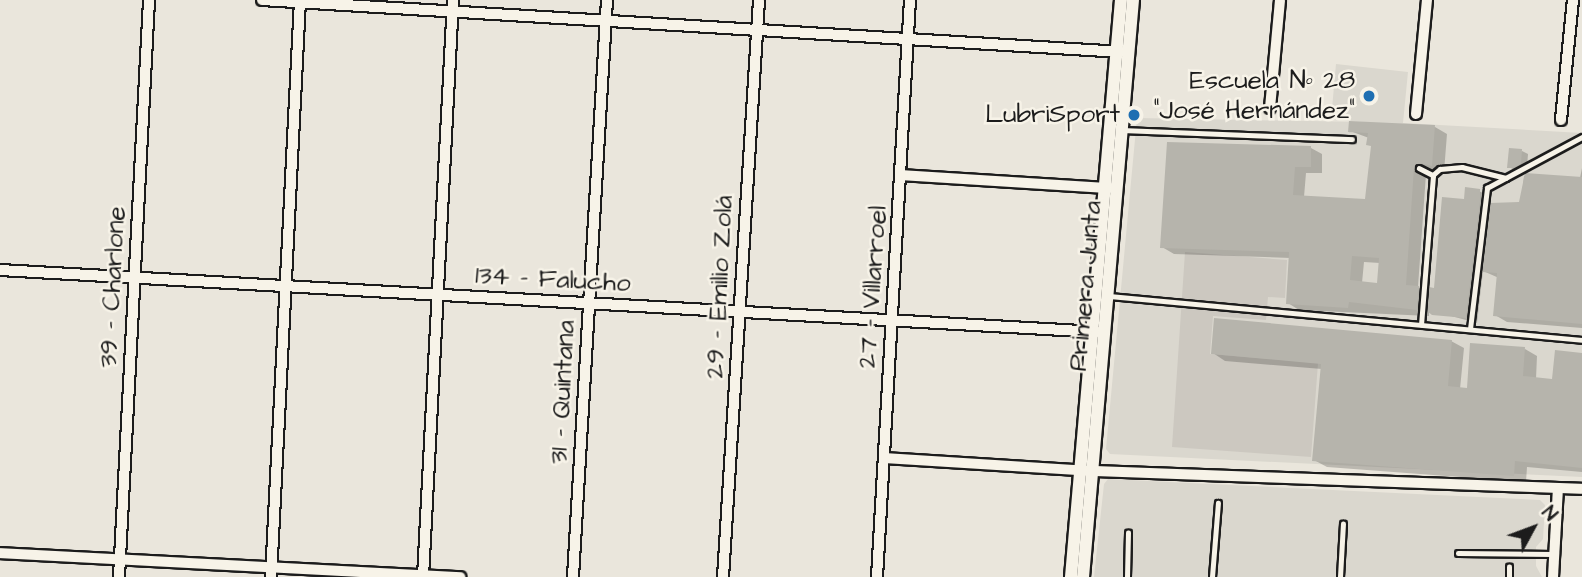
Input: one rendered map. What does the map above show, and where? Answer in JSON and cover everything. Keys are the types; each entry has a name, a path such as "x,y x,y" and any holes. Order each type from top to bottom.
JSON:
{"main road":[{"path":"1099,332 1112,188 1121,52 1121,0"},
{"name":"Primera Junta","path":"1083,577 1086,471 1099,332 1108,296 1112,188 1123,130 1121,52 1133,0"},
{"path":"1071,577 1086,471"}],"street":[{"name":"39 - Charlone","path":"119,577 149,0"},
{"path":"262,0 452,4 606,20 1121,52"},
{"name":"31 - Quintana","path":"573,577 607,0"},
{"name":"29 - Emilio Zolá","path":"723,577 758,0"},
{"name":"27 - Villarroel","path":"877,577 910,0"},
{"path":"1270,108 1280,0"},
{"path":"1416,114 1427,0"},
{"path":"1561,120 1573,0"},
{"path":"271,572 300,1"},
{"path":"423,576 452,4"},
{"path":"901,175 1112,188"},
{"name":"134 - Falucho","path":"0,271 1099,332"},
{"path":"885,458 1086,471 1582,489"},
{"path":"1553,577 1558,488"},
{"path":"0,554 120,558 271,572 460,577"}],"lane":[{"path":"1123,130 1352,139"},
{"path":"1470,329 1484,194 1494,182 1531,168 1571,139 1582,137"},
{"path":"1421,324 1433,175 1440,169 1462,167 1507,178"},
{"path":"1419,168 1433,175"},
{"path":"1108,296 1582,340"},
{"path":"1212,577 1218,503"},
{"path":"1340,577 1343,524"},
{"path":"1127,577 1128,533"},
{"path":"1458,553 1554,554"},
{"path":"1509,567 1509,577"}],"shaded area":[{"path":"1336,64 1408,72 1403,123 1582,133 1582,477 1110,454 1106,449 1137,118 1364,122 1331,120"},
{"path":"1185,252 1287,260 1285,298 1268,297 1266,320 1213,316 1210,354 1318,363 1311,457 1172,447"},
{"path":"1108,479 1540,500 1545,505 1543,539 1536,547 1536,566 1542,577 1094,577 1104,484"}],"building":[{"path":"1349,121 1435,125 1432,166 1419,163 1414,168 1406,285 1419,286 1417,310 1349,302 1348,308 1286,304 1289,252 1160,248 1167,142 1311,146 1311,167 1295,167 1293,195 1365,199 1371,146 1366,145 1368,133 1348,132","holes":["1352,256 1379,258 1377,283 1350,280"]},
{"path":"1509,148 1522,149 1521,164 1514,168 1507,168"},
{"path":"1525,173 1582,177 1582,324 1493,316 1497,273 1482,272 1490,203 1519,202"},
{"path":"1465,187 1480,189 1466,318 1432,315 1427,311 1429,287 1434,288 1442,197 1464,199"},
{"path":"1214,318 1452,340 1448,386 1467,388 1470,343 1525,347 1523,376 1552,379 1555,350 1582,353 1582,468 1515,461 1514,476 1312,461 1321,364 1211,354"}],"place":[{"name":"Escuela Nº 28 \"José Hernández\"","path":"1369,96"},
{"name":"LubriSport","path":"1134,115"}]}
